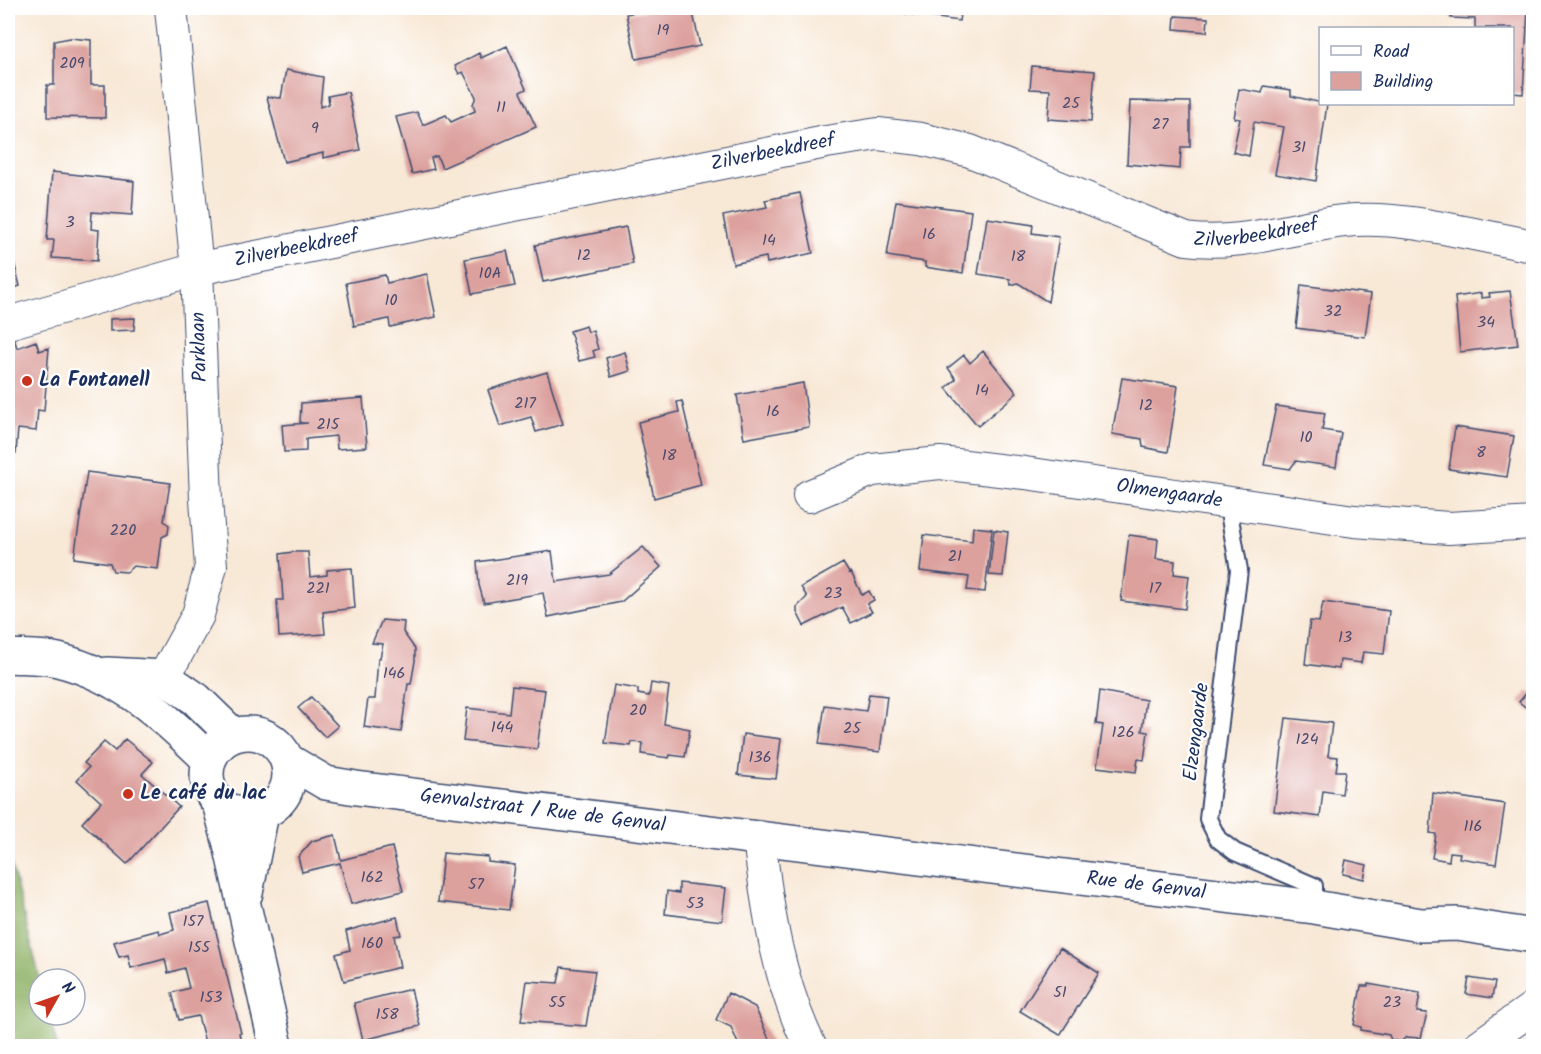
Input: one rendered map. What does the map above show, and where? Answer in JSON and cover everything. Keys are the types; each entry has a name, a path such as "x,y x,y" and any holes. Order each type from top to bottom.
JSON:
{"street":[{"name":"Parklaan","path":"164,677 198,615 211,566 206,500 197,269 171,8"},
{"name":"Zilverbeekdreef","path":"8,323 197,269 826,142 878,134 921,139 970,151 1186,239 1212,243 1345,220 1374,220 1411,224 1533,246"},
{"name":"Olmengaarde","path":"809,496 872,470 940,463 1227,501 1354,521 1449,528 1533,523"},
{"path":"8,656 56,659 101,674 143,698 209,760"},
{"path":"101,674 164,677 195,699 233,735"},
{"path":"244,909 250,862 262,826 273,804 288,784 287,760 271,740 259,734 233,735 219,745 209,760 208,783 219,803 276,1047"},
{"name":"Genvalstraat / Rue de Genval","path":"287,760 326,783 759,837"},
{"name":"Genvalstraat / Rue de Genval","path":"273,804 326,783"},
{"path":"219,803 239,814 273,804"},
{"path":"759,837 770,917 791,1001 810,1047"},
{"name":"Rue de Genval","path":"759,837 1314,907 1421,925 1457,924 1533,936"},
{"path":"1479,1047 1533,1007"}],"lane":[{"name":"Elzengaarde","path":"1227,501 1239,570 1208,819 1218,839 1235,852 1291,873 1314,886 1314,907"}],"green space":[{"path":"8,852 37,967 27,967 27,1027 52,1027 57,1046 8,1046"}],"building":[{"path":"660,8 692,8 700,46 636,59 626,14"},
{"path":"903,8 961,8 959,21 902,13"},
{"path":"1451,8 1528,8 1523,94 1514,93 1514,27 1475,27 1475,19 1451,18"},
{"path":"1175,16 1208,18 1207,32 1174,29"},
{"path":"70,38 91,40 91,85 105,85 105,118 47,117 47,85 54,85 54,41"},
{"path":"507,46 526,89 520,92 536,127 442,168 437,156 431,158 434,169 412,174 396,117 417,112 423,125 446,115 451,122 475,111 473,104 476,97 463,72 459,74 455,66 479,53 481,58"},
{"path":"1032,66 1095,71 1091,122 1048,119 1050,90 1030,89"},
{"path":"286,70 323,77 320,107 329,104 328,96 348,92 360,150 323,158 323,153 284,162 267,97 281,98"},
{"path":"1264,86 1291,90 1291,96 1319,102 1319,105 1327,105 1316,181 1275,174 1284,127 1254,122 1249,156 1233,152 1240,119 1234,118 1239,89 1262,93"},
{"path":"1130,101 1190,102 1190,147 1181,147 1180,169 1127,164"},
{"path":"52,172 134,181 132,215 92,212 91,229 99,230 97,261 52,258 54,240 47,240"},
{"path":"800,193 813,253 767,263 766,257 733,264 723,216 767,207 765,200"},
{"path":"896,201 971,211 963,273 925,267 925,262 887,256"},
{"path":"987,218 1033,225 1032,233 1059,237 1048,302 1018,283 1011,285 1010,279 978,274"},
{"path":"626,227 633,264 543,282 535,245"},
{"path":"507,251 515,286 472,294 465,259"},
{"path":"13,258 20,286 8,290 8,260"},
{"path":"427,274 436,317 390,327 389,319 354,326 346,283 385,275 387,283"},
{"path":"1301,285 1371,294 1365,337 1296,328"},
{"path":"1510,291 1518,345 1460,352 1455,297 1481,293 1481,298 1490,297 1489,293"},
{"path":"135,318 134,330 110,331 110,319"},
{"path":"586,326 588,332 593,331 598,349 593,351 595,357 579,361 570,331"},
{"name":"La Fontanell","path":"14,338 17,348 36,341 39,351 49,348 44,411 38,410 36,431 18,429 16,453 8,452 8,340"},
{"path":"983,351 1017,393 978,426 946,388 956,379 948,368 964,355 970,363"},
{"path":"625,352 630,371 611,377 606,358"},
{"path":"547,372 563,424 536,432 531,417 500,426 488,390"},
{"path":"1122,378 1178,386 1168,452 1143,447 1142,439 1112,434"},
{"path":"803,383 809,427 744,439 737,395"},
{"path":"363,398 367,447 337,449 336,436 306,439 306,451 284,452 282,425 308,423 300,423 301,403"},
{"path":"682,401 701,485 654,498 638,422 679,412 677,402"},
{"path":"1276,406 1325,413 1322,430 1341,433 1336,467 1296,461 1290,469 1264,465"},
{"path":"1455,427 1514,436 1507,477 1449,469"},
{"path":"87,472 170,483 164,521 169,525 168,534 162,537 158,569 133,566 127,572 113,571 110,563 74,558"},
{"path":"973,527 992,529 985,592 967,590 969,577 920,571 924,535 972,541"},
{"path":"994,530 1008,532 1003,576 989,575"},
{"path":"1129,535 1158,539 1156,559 1175,561 1174,574 1189,576 1185,609 1121,601"},
{"path":"643,547 661,567 621,602 548,617 543,593 484,603 479,585 477,562 552,551 556,582 609,574"},
{"path":"308,552 310,577 327,575 327,570 352,568 355,608 323,612 325,634 279,637 277,600 283,600 280,554"},
{"path":"843,563 849,573 851,572 862,595 869,591 874,600 867,604 872,612 851,623 842,607 804,626 797,612 797,607 807,597 801,587"},
{"path":"1323,602 1389,611 1384,654 1363,652 1361,663 1340,660 1339,669 1305,664 1310,621 1319,622"},
{"path":"382,620 404,622 403,632 415,649 415,661 411,684 408,684 401,732 364,727 368,699 375,699 378,658 380,658 383,644 372,643"},
{"path":"651,683 669,686 664,724 690,729 685,757 670,755 669,758 642,754 643,743 632,742 631,746 605,743 614,685 638,689 638,694 649,696"},
{"path":"512,686 545,690 537,749 463,741 467,708 509,713"},
{"path":"1100,691 1146,700 1142,731 1148,732 1144,760 1138,759 1136,772 1097,767 1103,725 1096,724"},
{"path":"1528,691 1534,696 1533,713 1519,702"},
{"path":"869,694 887,696 880,752 819,744 825,705 866,711"},
{"path":"311,697 338,726 325,737 298,708"},
{"path":"1286,718 1332,723 1328,756 1338,757 1336,771 1345,771 1342,794 1323,791 1320,817 1274,811"},
{"path":"743,734 781,739 776,779 738,775"},
{"name":"Le café du lac","path":"125,739 153,762 142,774 179,807 127,864 82,823 101,802 77,780 89,767 84,763 104,742 115,751"},
{"path":"1433,793 1505,804 1496,864 1459,858 1460,853 1450,852 1449,861 1432,858 1436,834 1430,833"},
{"path":"335,835 341,860 392,847 403,891 351,904 340,863 302,872 298,857 312,841"},
{"path":"443,853 488,857 488,862 515,865 509,910 438,902"},
{"path":"1346,860 1367,865 1364,879 1343,874"},
{"path":"679,883 726,888 722,921 665,914 667,891 679,893"},
{"path":"209,903 241,1033 239,1033 241,1042 231,1044 231,1046 206,1046 198,1016 179,1020 172,993 189,988 184,968 168,973 165,959 131,968 128,955 119,957 114,942 159,930 160,934 174,930 170,912"},
{"path":"397,917 401,935 394,936 400,967 344,981 336,954 350,950 346,931"},
{"path":"1060,948 1099,973 1060,1035 1020,1011"},
{"path":"561,967 595,971 586,1026 521,1021 527,981 558,983"},
{"path":"1469,978 1495,982 1492,998 1466,994"},
{"path":"1368,984 1420,993 1417,1012 1427,1013 1421,1038 1406,1037 1401,1042 1391,1040 1389,1035 1361,1030 1361,1027 1354,1025 1361,986 1368,986"},
{"path":"411,989 420,1026 363,1040 354,1003"},
{"path":"728,993 755,1007 772,1046 739,1046 731,1027 716,1020"}],"place":[{"name":"La Fontanell","path":"27,381"},
{"name":"Le café du lac","path":"128,794"}]}
